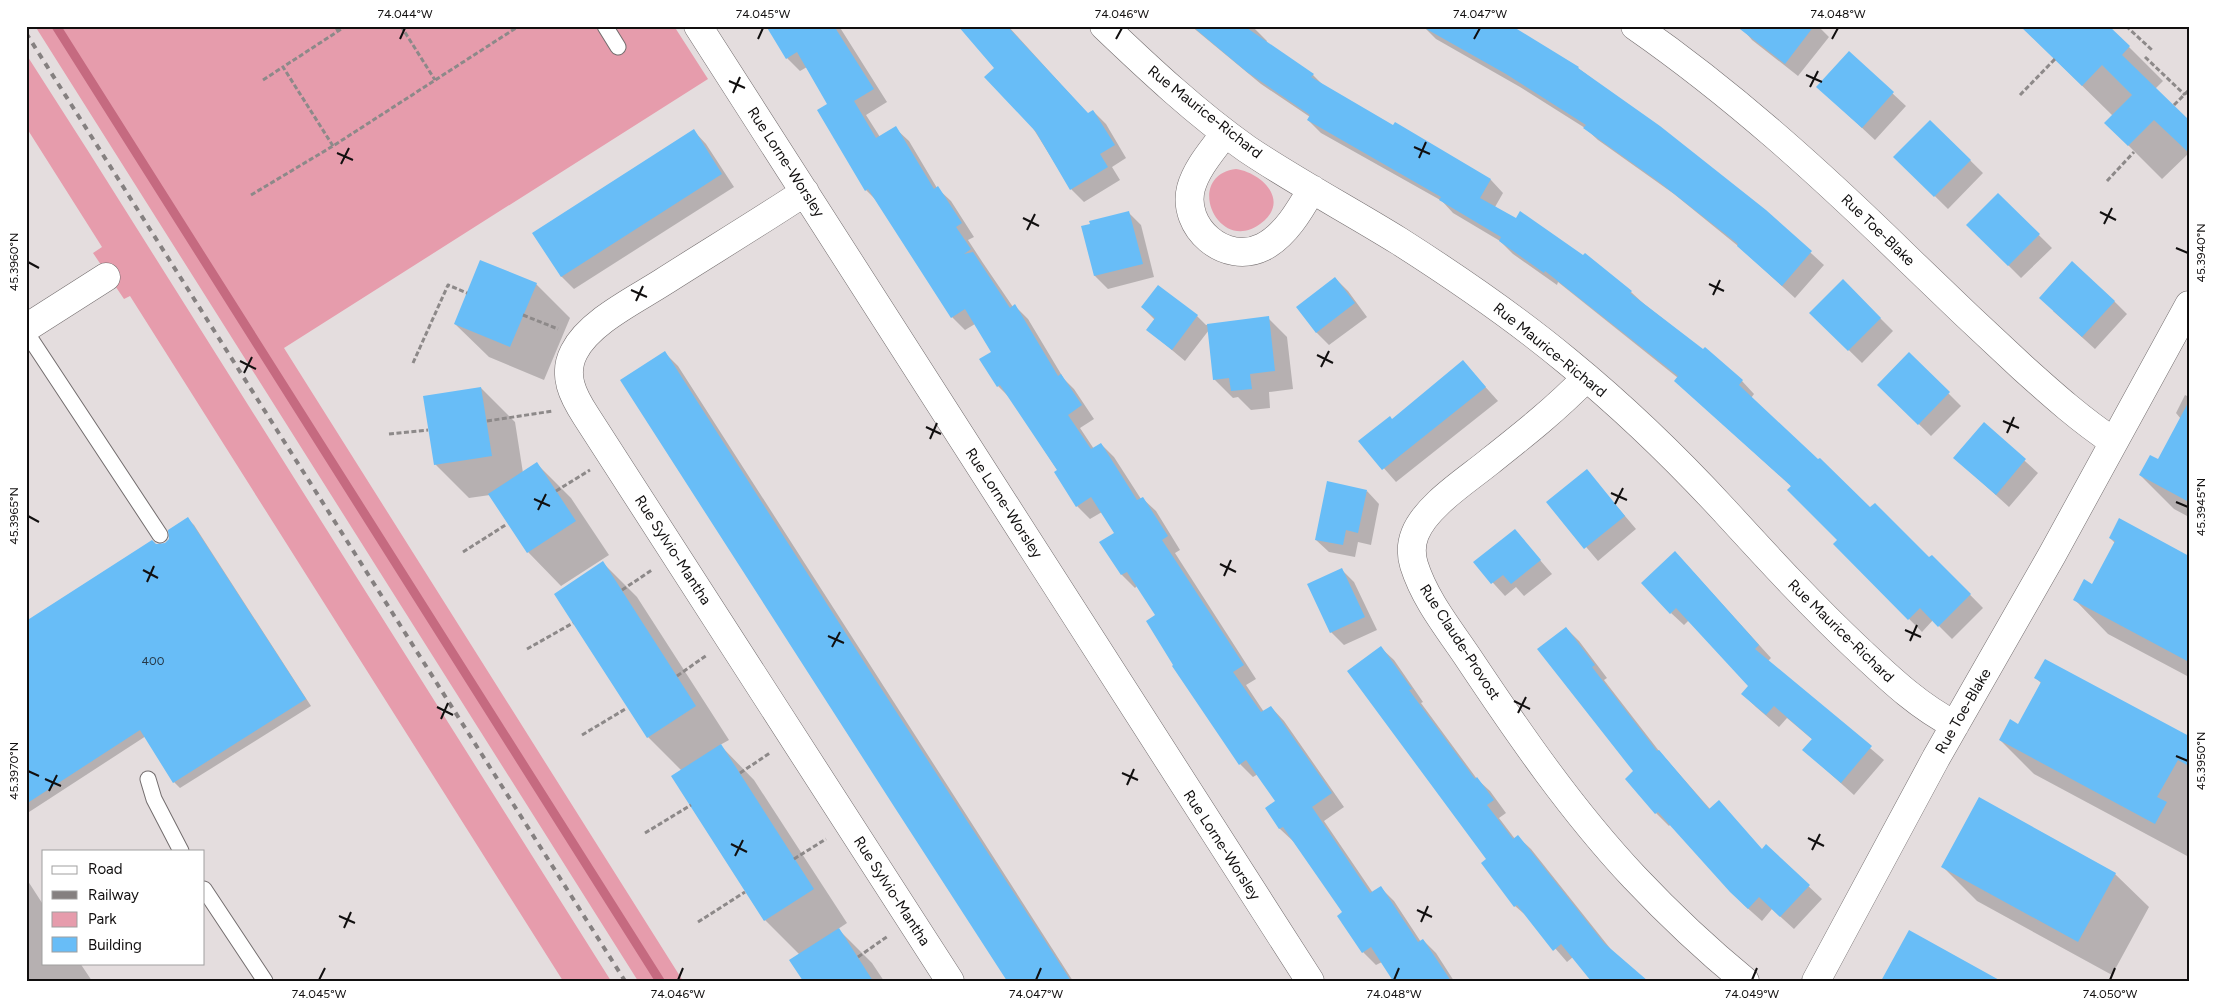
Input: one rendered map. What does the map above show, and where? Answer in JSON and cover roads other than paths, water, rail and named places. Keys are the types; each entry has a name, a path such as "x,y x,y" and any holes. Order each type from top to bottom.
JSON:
{"street":[{"name":"Rue Lorne-Worsley","path":"698,26 1310,981"},
{"name":"Rue Maurice-Richard","path":"1104,26 1162,80 1225,132 1312,189 1398,240 1472,289 1553,350 1586,378 1690,475 1794,588 1828,621 1909,696 1928,710 1955,725"},
{"name":"Rue Toe-Blake","path":"1635,26 1684,61 1761,122 1842,195 1979,328 2070,411 2114,442"},
{"path":"1225,132 1195,177 1189,199 1194,221 1200,230 1220,246 1242,252 1263,247 1294,218 1312,189"},
{"name":"Rue Sylvio-Mantha","path":"805,192 619,310 589,332 573,353 568,372 570,385 576,400 591,424 950,981"},
{"path":"26,330 106,277"},
{"name":"Rue Toe-Blake","path":"1816,981 1955,725 2189,305"},
{"name":"Rue Claude-Provost","path":"1586,378 1555,408 1446,497 1423,520 1413,540 1414,564 1428,596 1444,622 1513,723 1587,821 1654,898 1745,981"}],"lane":[{"path":"605,26 618,47"},
{"path":"26,330 160,535"},
{"path":"148,779 154,799 180,850"},
{"path":"205,891 265,981"}],"waterway":[{"path":"56,26 660,981"}],"railway":[{"path":"26,33 625,981"}]}
